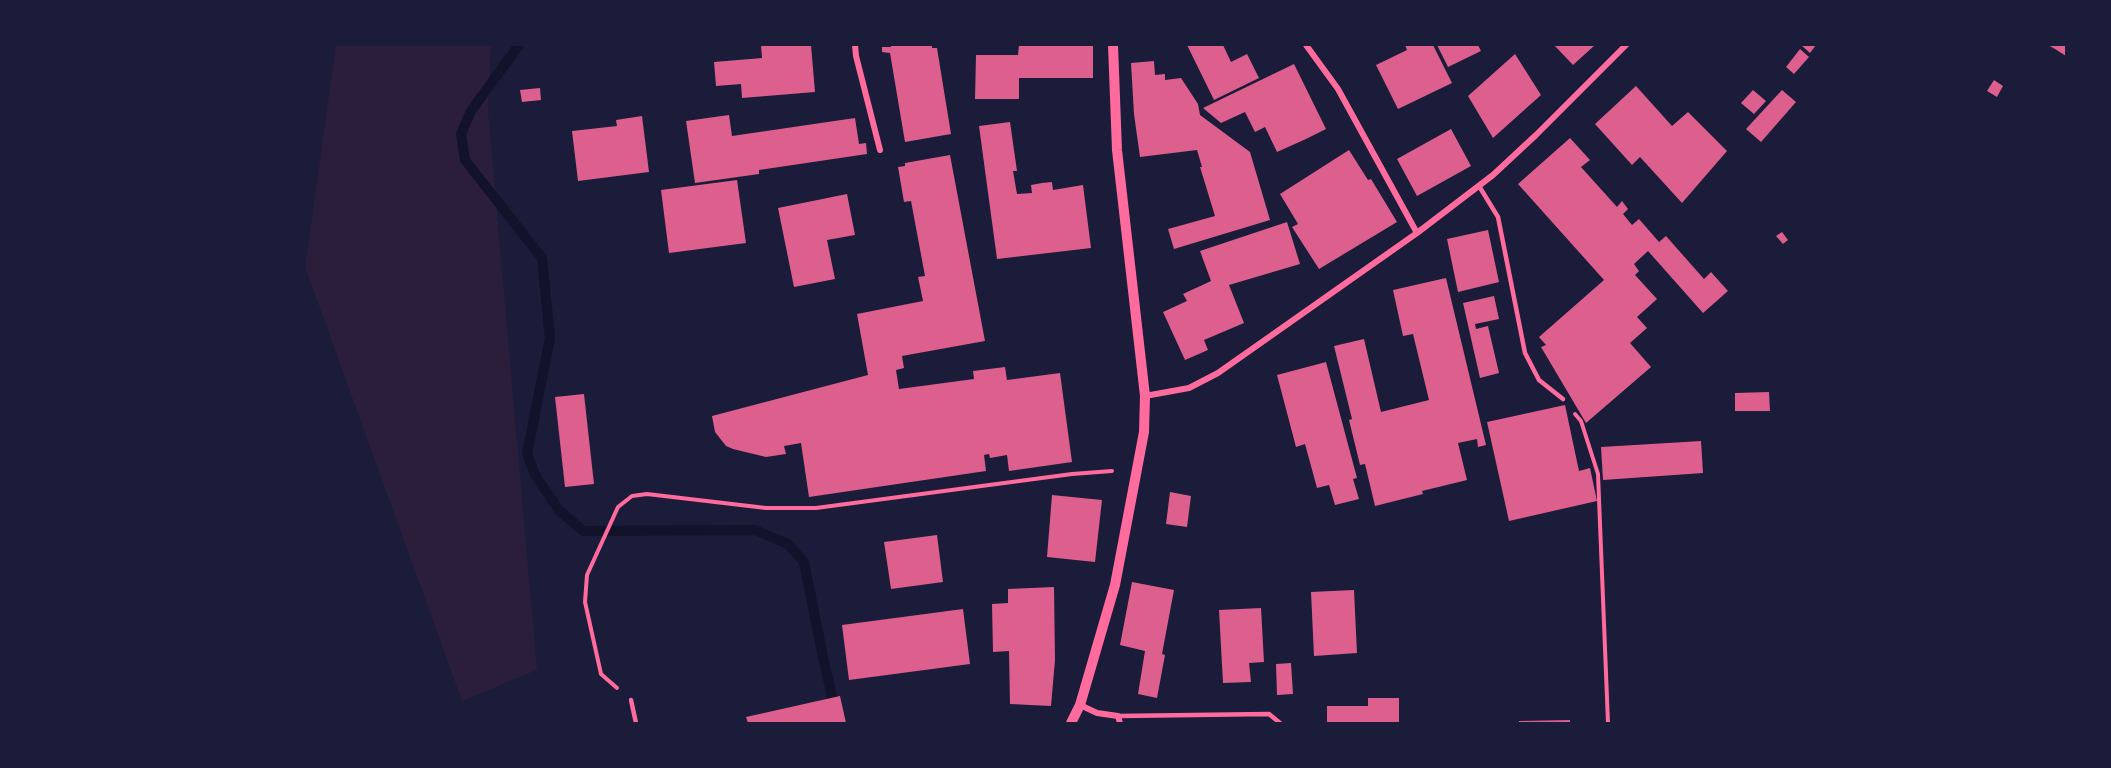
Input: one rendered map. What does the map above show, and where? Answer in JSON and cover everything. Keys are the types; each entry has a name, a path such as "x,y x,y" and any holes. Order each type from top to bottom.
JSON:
{"street":[{"path":"855,45 880,150"},
{"path":"1071,723 1080,705 1115,585 1144,432 1145,396 1117,150 1113,45"},
{"path":"1306,45 1338,89 1417,233"},
{"path":"1145,396 1189,388 1218,374 1417,233 1479,186 1536,135 1626,45"},
{"path":"1080,705 1119,720"}],"lane":[{"path":"1479,186 1498,217 1525,353 1539,380 1563,399"},
{"path":"631,700 636,723"},
{"path":"1119,720 1269,714 1280,723"}],"path":[{"path":"1563,399 1581,421 1598,474 1608,723"},
{"path":"631,700 601,674 585,602 587,575 618,507 632,496 647,494 766,508 816,508 1072,474 1138,469"}],"shaded area":[{"path":"336,45 491,45 488,110 537,670 462,701 305,267"}],"building":[{"path":"761,45 811,45 815,92 742,98 741,84 716,86 714,62 762,58"},
{"path":"891,45 932,45 932,48 937,48 951,134 905,142 890,53 882,52 882,47 891,47"},
{"path":"1019,45 1093,45 1093,78 1019,78 1019,99 975,99 976,55 1018,55"},
{"path":"1187,45 1223,45 1231,62 1247,54 1259,78 1214,100"},
{"path":"1405,45 1433,45 1452,83 1398,109 1376,65 1407,50"},
{"path":"1437,45 1478,45 1481,51 1448,67"},
{"path":"1554,45 1595,45 1573,65"},
{"path":"1801,45 1816,45 1810,53"},
{"path":"2048,45 2066,45 2066,56 2055,49"},
{"path":"1800,49 1809,57 1794,74 1786,67"},
{"path":"1515,54 1541,95 1493,138 1468,96"},
{"path":"1154,61 1155,75 1165,74 1165,80 1181,78 1198,104 1200,115 1250,152 1270,220 1174,249 1168,229 1215,216 1197,150 1140,157 1134,114 1131,63"},
{"path":"1294,64 1326,129 1306,139 1277,152 1265,127 1255,132 1245,112 1221,123 1203,108"},
{"path":"1994,80 2003,86 1997,97 1987,91"},
{"path":"1636,86 1672,126 1688,112 1727,151 1682,203 1640,157 1632,165 1595,124"},
{"path":"540,88 541,100 522,102 520,90"},
{"path":"1753,90 1766,101 1754,114 1741,103"},
{"path":"1782,90 1796,102 1761,142 1746,129"},
{"path":"729,115 732,136 855,118 859,144 866,143 867,154 759,170 759,174 695,183 686,121"},
{"path":"642,116 649,172 578,181 572,131 617,126 616,120"},
{"path":"1010,122 1017,171 1013,171 1017,194 1032,193 1031,185 1042,183 1052,182 1053,190 1083,185 1091,248 997,259 979,126"},
{"path":"1451,129 1471,166 1417,196 1397,159"},
{"path":"1570,138 1590,160 1581,167 1617,207 1622,201 1628,209 1623,214 1632,225 1639,219 1659,242 1666,236 1704,279 1711,272 1728,291 1703,313 1648,251 1634,264 1639,271 1635,275 1657,299 1637,317 1647,328 1630,343 1651,367 1586,423 1541,347 1546,345 1539,337 1604,280 1518,184"},
{"path":"1349,150 1368,180 1371,179 1397,222 1319,269 1292,227 1298,224 1280,194"},
{"path":"950,155 985,341 902,356 904,368 896,370 899,389 974,379 973,371 1005,367 1007,380 1060,373 1072,462 1009,471 1007,455 990,458 989,454 984,455 986,471 809,497 801,443 784,446 786,454 766,457 733,449 726,446 715,432 712,416 868,375 857,314 923,301 918,277 925,276 911,201 904,202 898,167 905,166 905,163"},
{"path":"737,180 746,243 669,253 661,190"},
{"path":"847,194 855,235 827,240 835,279 794,287 778,208"},
{"path":"1287,222 1300,264 1229,285 1244,323 1204,340 1208,350 1185,360 1163,312 1187,301 1183,294 1211,281 1200,251"},
{"path":"1488,230 1499,282 1458,292 1447,239"},
{"path":"1782,232 1788,240 1783,244 1776,236"},
{"path":"1446,278 1486,445 1478,447 1477,439 1458,443 1467,480 1375,506 1365,464 1360,465 1349,420 1352,419 1334,346 1364,339 1381,412 1429,400 1413,334 1403,336 1393,290"},
{"path":"1494,296 1499,319 1475,324 1476,329 1488,326 1499,373 1480,378 1463,303"},
{"path":"1326,362 1357,478 1353,479 1359,499 1335,505 1329,485 1317,488 1305,444 1296,447 1277,375"},
{"path":"1769,392 1770,411 1735,411 1735,393"},
{"path":"584,394 594,484 565,487 555,397"},
{"path":"1565,405 1579,471 1590,468 1597,501 1509,521 1487,422"},
{"path":"1701,441 1703,473 1603,480 1601,447"},
{"path":"1170,492 1191,496 1187,527 1166,524"},
{"path":"1052,495 1102,500 1095,562 1047,557"},
{"path":"937,535 943,582 891,589 884,542"},
{"path":"1132,582 1174,590 1162,654 1165,655 1157,698 1138,694 1145,651 1120,645"},
{"path":"1054,587 1055,660 1051,706 1010,704 1009,651 993,652 992,604 1008,603 1008,589"},
{"path":"1354,590 1357,653 1314,656 1311,592"},
{"path":"1261,608 1264,662 1249,663 1251,682 1223,683 1219,610"},
{"path":"963,609 970,664 849,680 842,625"},
{"path":"1291,663 1293,694 1277,695 1276,664"},
{"path":"840,696 846,723 748,723 746,717"},
{"path":"1368,698 1399,698 1399,723 1327,723 1327,706 1368,706"},
{"path":"1570,720 1570,723 1519,723 1519,721"}],"waterway":[{"path":"519,45 471,111 461,134 465,160 542,258 550,338 527,454 535,475 559,510 583,531 755,530 788,544 804,562 838,723"}]}
